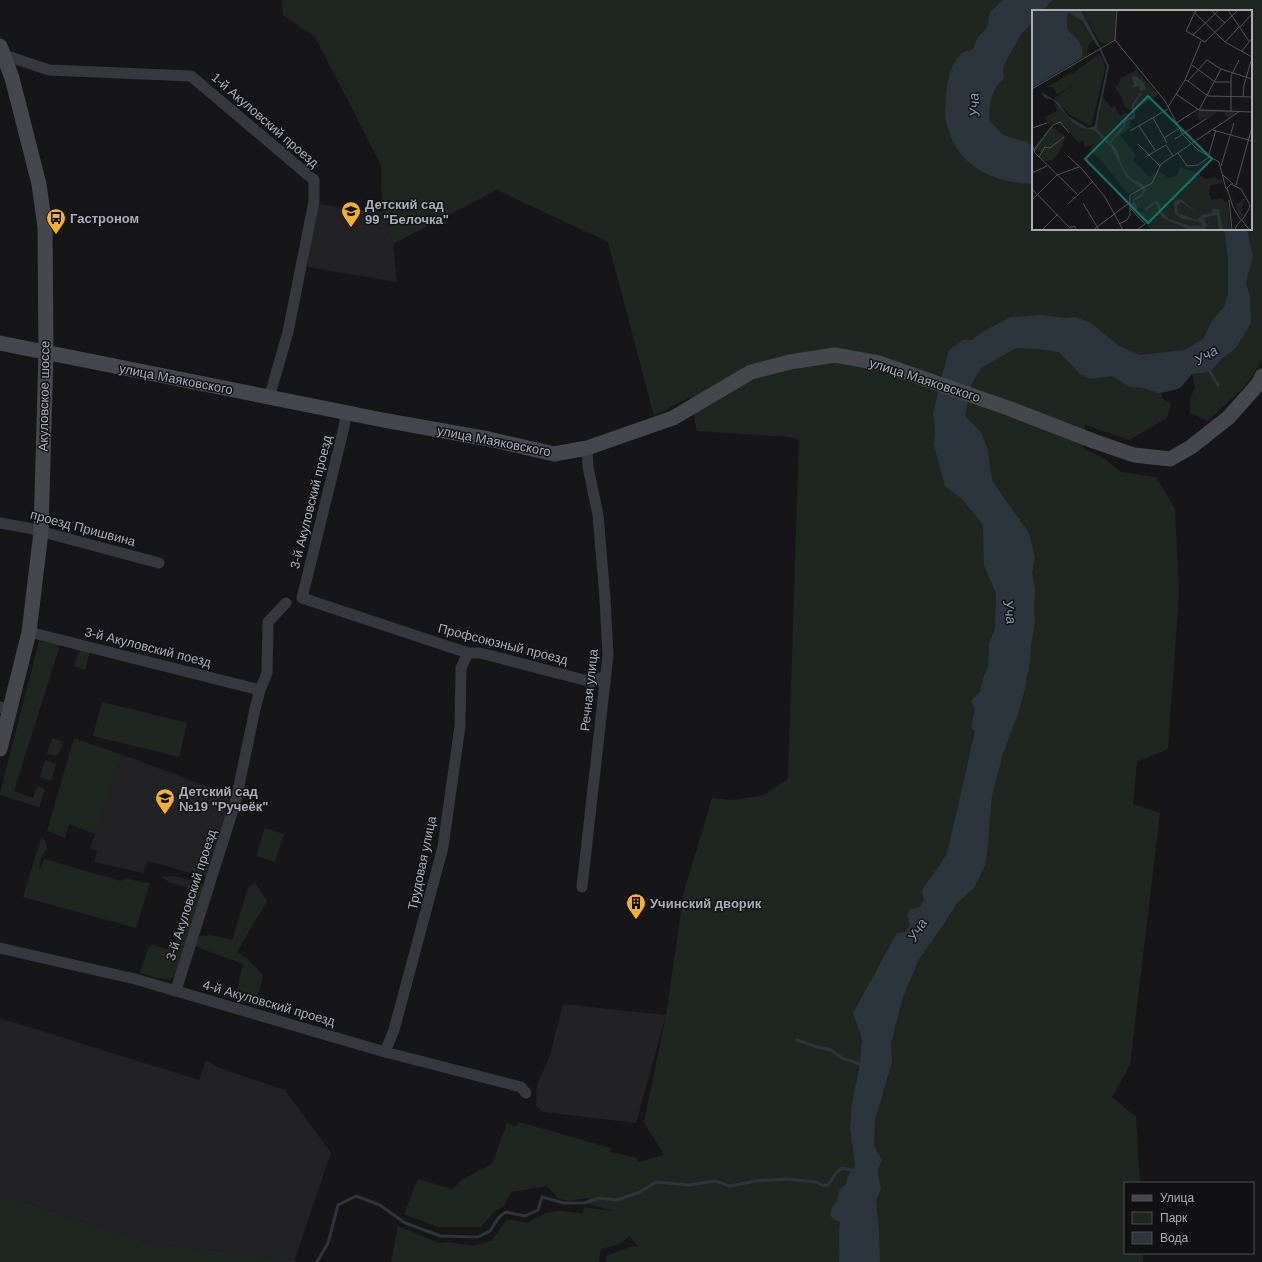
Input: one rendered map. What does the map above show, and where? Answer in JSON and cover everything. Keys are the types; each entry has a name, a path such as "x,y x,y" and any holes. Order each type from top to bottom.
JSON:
{"street":[{"name":"Акуловское шоссе","path":"0,749 5,708 29,632 40,532 46,354 45,226 39,184 12,78 3,58"},
{"name":"1-й Акуловский проезд","path":"3,58 49,70 191,76 314,180 314,201 291,317 269,398"},
{"name":"улица Маяковского","path":"0,343 46,354 269,398 489,439 554,454 587,448 673,418 751,372 790,362 835,355 879,363 925,378 1134,455 1170,459 1191,447 1229,417 1261,381"},
{"name":"3-й Акуловский проезд","path":"302,598 344,427 346,413"},
{"name":"Речная улица","path":"582,887 608,655 598,515 588,467 587,448"},
{"name":"проезд Пришвина","path":"0,523 28,528 159,563"},
{"name":"Профсоюзный проезд","path":"302,598 468,653 480,653 592,682 605,676"},
{"name":"3-й Акуловский проезд","path":"176,990 236,800 260,690 267,673 268,622 286,603"},
{"name":"3-й Акуловский поезд","path":"29,632 260,690"},
{"name":"Трудовая улица","path":"385,1052 394,1030 443,847 460,726 460,668 468,653"},
{"name":"4-й Акуловский проезд","path":"0,948 176,990 385,1052 521,1087 526,1093"}],"shaded area":[{"name":"Детский сад 99 \"Белочка\"","path":"317,204 382,212 393,244 397,282 307,267"},
{"name":"Детский сад №19 \"Ручеёк\"","path":"123,755 233,796 208,878 148,861 143,873 94,862 97,851 90,848"},
{"path":"563,1004 666,1015 636,1123 543,1112 536,1106 537,1085 550,1055"},
{"path":"0,1018 199,1080 206,1060 220,1068 285,1090 331,1153 295,1260 148,1243 0,1194"}],"green space":[{"path":"282,0 1262,0 1262,358 1251,378 1243,388 1208,421 1190,413 1190,399 1195,387 1192,374 1210,372 1222,359 1236,348 1250,296 1246,283 1253,256 1247,230 1252,230 1252,10 1032,10 1032,230 1224,230 1228,260 1228,293 1224,308 1211,322 1203,339 1184,350 1157,354 1162,398 1171,404 1167,418 1129,440 1085,425 1083,448 1105,459 1121,472 1156,477 1175,509 1179,593 1168,749 1137,762 1133,804 1160,813 1130,1065 1112,1097 1136,1117 1140,1182 1124,1182 1124,1254 1143,1254 1143,1262 606,1262 606,1256 629,1247 638,1246 629,1236 621,1243 601,1249 599,1262 391,1262 398,1226 439,1243 449,1242 475,1246 492,1240 507,1219 527,1223 542,1215 554,1211 566,1211 583,1214 584,1207 613,1211 584,1203 589,1198 568,1201 559,1199 547,1186 511,1192 504,1206 493,1213 481,1227 438,1227 404,1214 418,1179 452,1189 463,1179 492,1164 507,1123 516,1127 519,1122 611,1148 610,1152 637,1158 638,1162 664,1155 644,1122 666,1015 684,892 712,798 732,800 764,795 788,779 799,439 697,431 690,397 654,416 608,242 497,190 393,244 382,212 381,165 315,37 283,15"},
{"path":"39,641 60,645 14,791 33,798 37,786 45,789 39,807 0,795 0,793"},
{"path":"74,646 90,651 85,670 74,666 79,651 74,650"},
{"path":"102,702 187,723 179,757 93,736"},
{"path":"52,738 63,742 58,756 47,754"},
{"path":"74,738 123,755 95,834 69,824 65,838 47,831"},
{"path":"45,760 56,764 51,781 40,777"},
{"path":"265,828 284,834 275,862 256,856"},
{"path":"41,838 45,840 47,849 41,859 40,870 44,859 121,881 126,878 150,883 136,928 23,897"},
{"path":"175,876 206,885 179,972 170,980 140,973 148,948 153,945 170,950 174,946 190,893 188,888 169,882 162,877"},
{"path":"255,883 267,901 237,952 249,960 263,975 256,1003 235,997 243,964 194,946 200,936 210,935 232,940 248,888"},
{"path":"0,1194 148,1243 295,1260 296,1262 0,1262"}],"water":[{"name":"Уча","path":"1003,0 1052,0 1044,10 1032,10 1032,23 1021,34 1004,65 1004,78 993,93 990,108 989,120 1003,135 1032,145 1032,184 996,178 974,167 957,149 951,137 945,117 947,86 952,67 959,56 965,51 973,49 978,37 987,28 990,12"},
{"name":"Уча","path":"1224,230 1247,230 1253,256 1246,283 1250,296 1251,323 1236,348 1222,359 1210,372 1192,374 1180,388 1158,393 1144,388 1130,387 1112,376 1090,379 1080,374 1059,352 1016,348 981,368 971,385 965,416 981,432 988,450 993,482 1029,533 1035,557 1032,573 1035,589 1035,622 1030,662 1018,714 1003,754 992,795 985,865 974,888 957,903 919,959 903,997 891,1043 892,1062 875,1120 874,1145 882,1160 878,1169 881,1189 876,1200 880,1262 839,1262 840,1222 834,1220 830,1215 840,1189 846,1184 848,1176 855,1166 850,1128 852,1103 860,1064 862,1039 853,1013 897,933 905,932 910,926 907,914 911,909 920,907 924,900 922,890 947,854 975,731 971,727 975,709 971,701 980,691 988,666 989,643 995,629 996,594 984,565 983,526 962,499 945,486 934,445 935,428 933,414 949,350 963,340 972,340 982,332 1011,317 1042,315 1066,318 1075,317 1091,323 1119,346 1140,355 1184,350 1203,339 1211,322 1224,307 1228,293 1228,260"}],"waterway":[{"path":"1210,372 1218,385"},
{"path":"797,1040 831,1050 842,1058 863,1066"},
{"path":"317,1262 328,1243 338,1205 356,1196 380,1205 405,1223 441,1236 478,1237 490,1231 499,1217 506,1212 525,1216 538,1210 542,1197 564,1203 584,1203 599,1198 617,1200 640,1192 656,1182 689,1185 715,1181 730,1186 756,1181 787,1179 816,1182 822,1185 828,1185 836,1173 842,1168 855,1171"}],"place":[{"name":"Детский сад 99 \"Белочка\"","path":"351,228"},
{"name":"Гастроном","path":"56,235"},
{"name":"Детский сад №19 \"Ручеёк\"","path":"165,815"},
{"name":"Учинский дворик","path":"636,920"}]}
